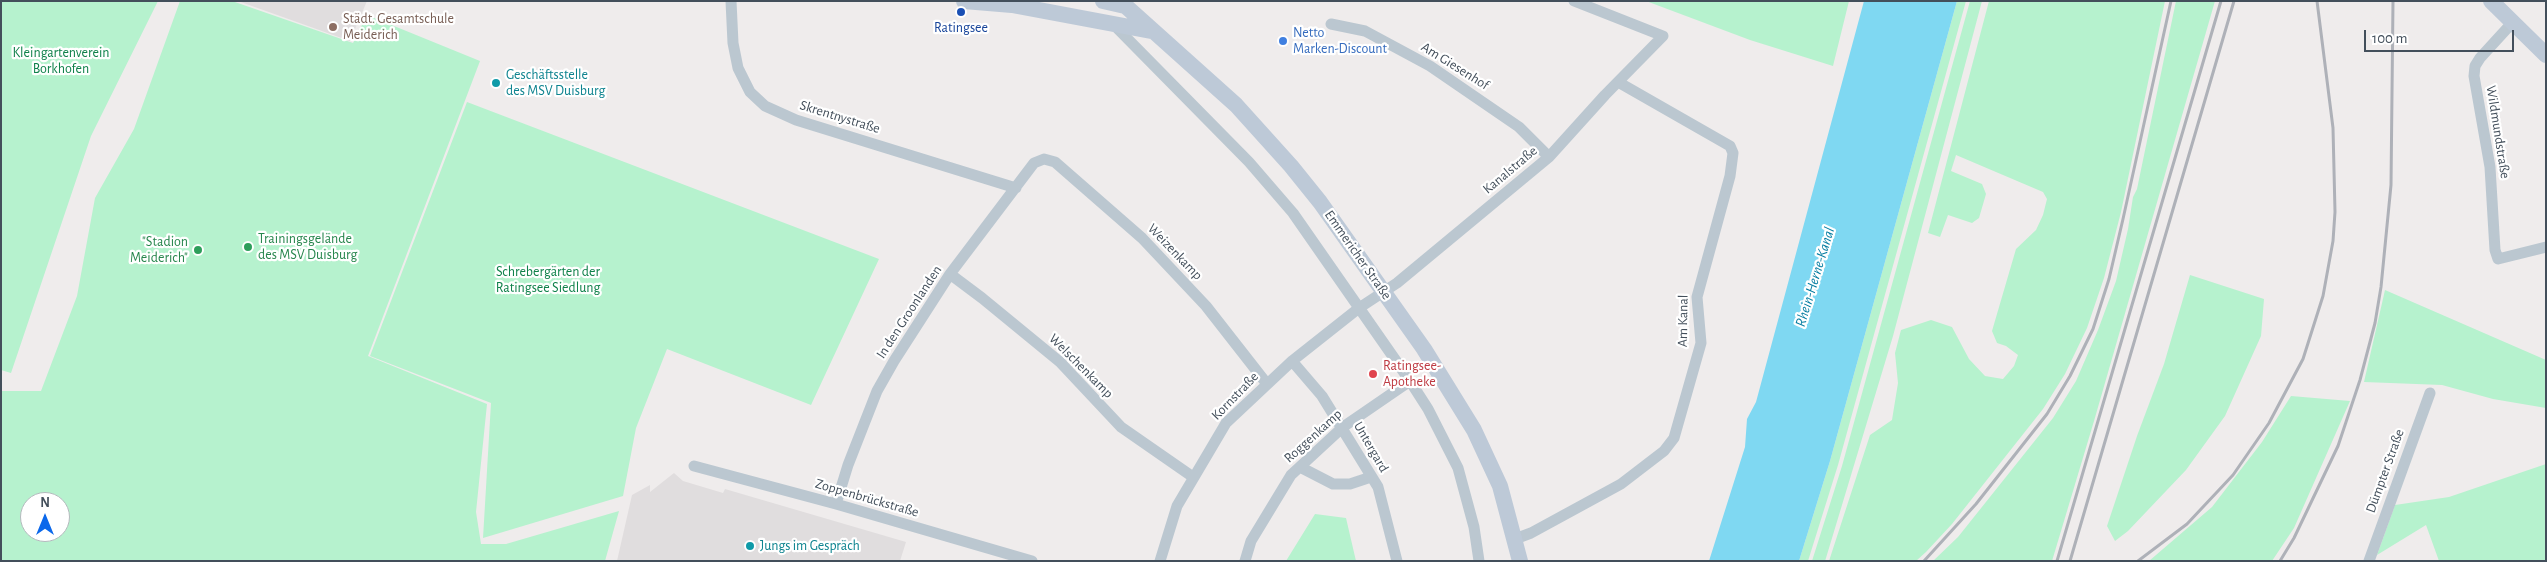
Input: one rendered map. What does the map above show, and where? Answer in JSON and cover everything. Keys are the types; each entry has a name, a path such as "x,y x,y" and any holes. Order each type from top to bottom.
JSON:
{"main road":[{"path":"964,1 1012,5 1111,23 1141,31"},
{"path":"1103,1 1123,4 1121,20 1111,23"},
{"path":"2491,1 2546,55"},
{"name":"Emmericher Straße","path":"1123,4 1141,31 1207,78 1263,132 1320,202 1453,393 1485,451 1500,486 1520,561"}],"street":[{"name":"Skrentnystraße","path":"730,1 733,43 738,68 750,92 765,106 796,120 1016,188"},
{"name":"Kanalstraße","path":"1359,308 1398,283 1549,158 1663,36 1574,1"},
{"name":"Wildmundstraße","path":"2512,23 2480,58 2475,66 2474,76 2490,167 2495,250 2498,259 2546,247"},
{"name":"Am Giesenhof","path":"1331,24 1365,32 1430,66 1519,126 1549,158"},
{"name":"Emmericher Straße","path":"1141,31 1293,213 1428,409 1458,468 1474,527 1479,561"},
{"name":"Am Kanal","path":"1515,539 1531,533 1621,484 1664,451 1674,438 1701,343 1697,297 1730,176 1733,153 1730,146 1618,82"},
{"name":"In den Groonlanden","path":"836,504 848,465 877,391 950,274 1034,163 1044,159"},
{"name":"Weizenkamp","path":"1044,159 1055,162 1063,168 1142,238 1206,306 1267,384"},
{"name":"Welschenkamp","path":"950,274 1060,362 1121,427 1193,477"},
{"name":"Kornstraße","path":"1160,561 1176,506 1226,423 1292,361 1359,308"},
{"name":"Untergard","path":"1292,361 1322,396 1343,427 1378,487 1384,504 1397,561"},
{"name":"Roggenkamp","path":"1245,561 1251,541 1291,475 1343,427 1410,381"},
{"name":"Dümpter Straße","path":"2369,561 2430,393"},
{"name":"Zoppenbrückstraße","path":"694,466 836,504 1032,561"},
{"path":"1300,467 1333,484 1350,484 1371,477"}],"shaded area":[{"name":"Städt. Gesamtschule Meiderich","path":"238,1 367,1 350,41"},
{"path":"674,473 683,481 723,493 725,489 906,542 900,561 617,561 632,495 650,485 650,492"}],"green space":[{"name":"Kleingartenverein Borkhofen","path":"1,1 158,1 91,136 11,373 1,370"},
{"name":"Trainingsgelände des MSV Duisburg","path":"180,1 232,1 353,43 367,15 480,61 368,356 487,404 476,512 481,544 506,544 619,511 605,561 1,561 1,391 41,391 77,296 95,198 134,129"},
{"path":"1646,1 1849,1 1833,66 1750,40"},
{"path":"1957,1 1966,1 1838,465 1808,561 1799,561 1830,461"},
{"path":"1970,1 1982,1 1893,336 1825,561 1812,561 1842,466"},
{"path":"1989,1 2165,1 2121,212 2104,278 2087,328 2065,374 2043,409 1952,524 1926,552 1916,561 1829,561 1870,435 1892,420 1898,383 1895,353 1901,330 1931,320 1952,327 1969,359 1985,376 2003,379 2014,366 2018,355 2006,346 1997,343 1992,331 2016,249 2036,230 2043,215 2047,199 2043,192 1956,155 1951,171 1982,184 1986,194 1979,218 1972,223 1948,215 1940,237 1928,233"},
{"path":"2176,1 2215,1 2052,561 1933,561 1958,537 2053,418 2076,381 2116,281"},
{"name":"Schrebergärten der Ratingsee Siedlung","path":"467,102 879,259 811,405 667,349 636,428 623,496 483,538 491,403 370,356"},
{"path":"2190,275 2264,299 2261,336 2225,416 2186,470 2128,531 2115,541 2107,526 2137,436 2164,364"},
{"path":"2385,290 2546,360 2546,408 2493,399 2442,385 2364,382"},
{"path":"2291,396 2350,401 2294,528 2272,561 2149,561 2212,507 2262,442"},
{"path":"2546,464 2546,561 2439,561 2426,525 2377,555 2395,505 2449,497"},
{"path":"1315,514 1346,518 1356,561 1286,561"}],"water":[{"name":"Rhein-Herne-Kanal","path":"1864,1 1957,1 1830,461 1799,561 1709,561 1745,447 1747,419 1756,402"}],"railway":[{"path":"1924,561 1976,504 2047,414 2070,376 2093,329 2109,279 2171,1"},
{"path":"2057,561 2221,1"},
{"path":"2070,561 2234,1"},
{"path":"2138,561 2187,524 2233,475 2269,423 2303,359 2323,296 2333,241 2335,212 2333,128 2317,1"},
{"path":"2280,561 2294,538 2338,446 2360,380 2375,323 2381,287 2391,185 2393,1"}],"place":[{"name":"Ratingsee","path":"961,12"},
{"name":"Städt. Gesamtschule Meiderich","path":"333,27"},
{"name":"Netto Marken-Discount","path":"1283,41"},
{"name":"Geschäftsstelle des MSV Duisburg","path":"496,83"},
{"name":"Trainingsgelände des MSV Duisburg","path":"248,247"},
{"name":"\"Stadion Meiderich\"","path":"198,250"},
{"name":"Ratingsee- Apotheke","path":"1373,374"},
{"name":"Jungs im Gespräch","path":"750,546"}]}
